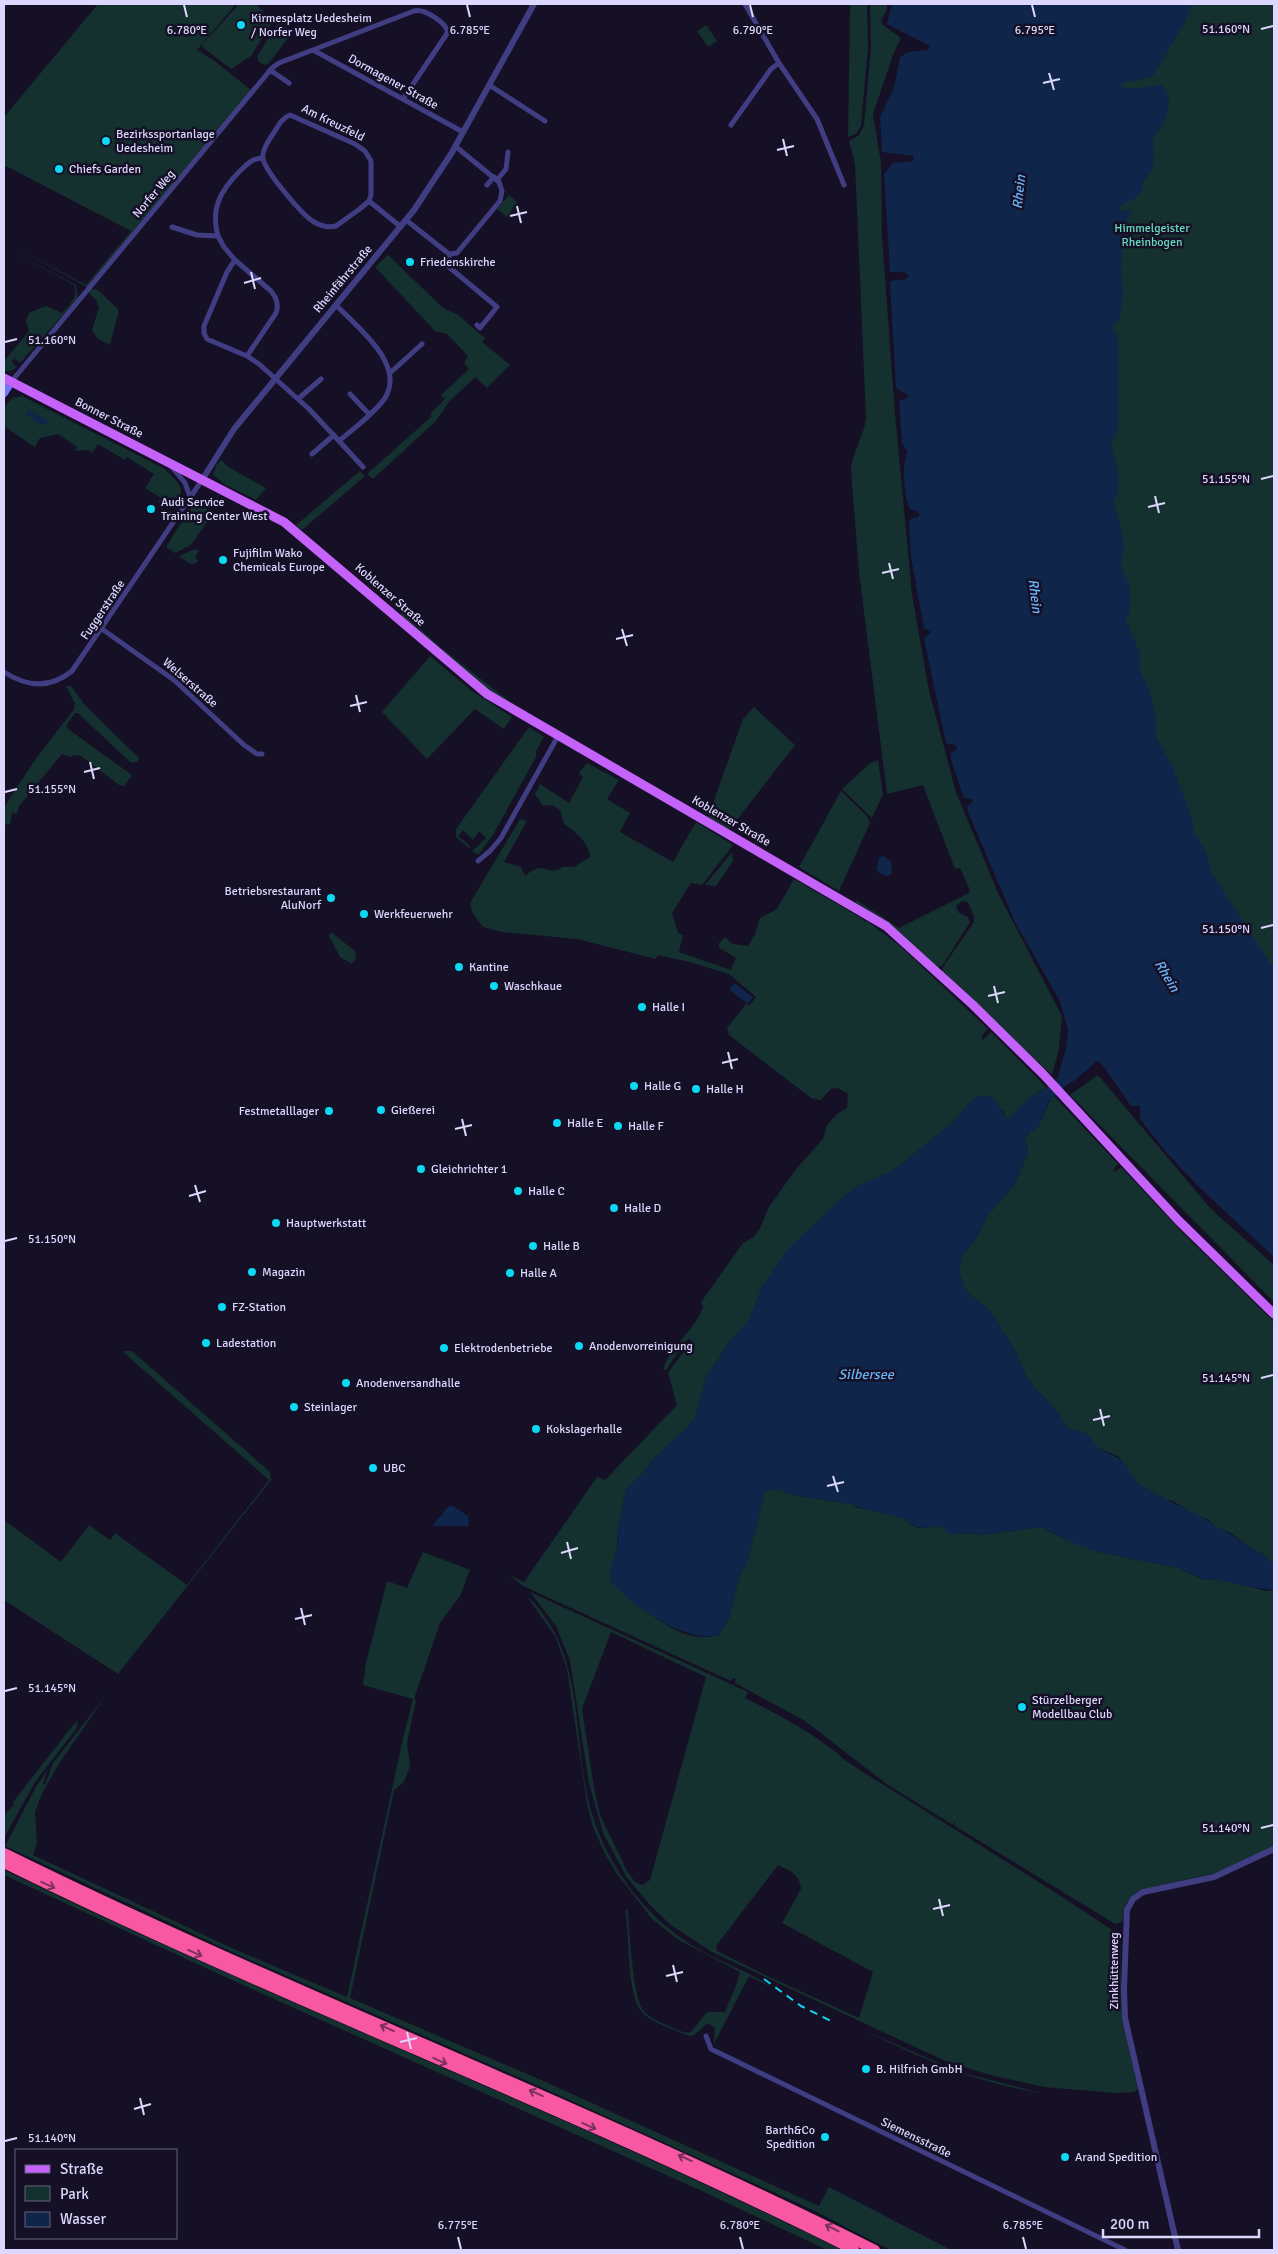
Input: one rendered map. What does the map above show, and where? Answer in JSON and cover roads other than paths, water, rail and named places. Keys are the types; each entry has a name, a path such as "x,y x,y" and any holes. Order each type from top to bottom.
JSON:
{"highway":[{"path":"4,1853 270,1976 686,2159 875,2250"},
{"path":"4,1863 148,1932 684,2168 854,2250"}],"main road":[{"path":"4,392 8,380"},
{"name":"Bonner Straße","path":"8,380 202,480"},
{"name":"Koblenzer Straße","path":"202,480 284,522 478,688 841,898 893,932 973,1005 1043,1074 1178,1220 1274,1314"}],"street":[{"name":"Rheinfährstraße","path":"202,480 234,429 406,220 455,146 534,4"},
{"path":"745,4 779,63 817,119 844,185"},
{"name":"Norfer Weg","path":"8,380 270,70 279,63 414,11 423,11 446,26 448,32 403,99"},
{"name":"Dormagener Straße","path":"313,50 463,132"},
{"path":"731,125 771,70 779,63"},
{"path":"270,70 289,83"},
{"path":"489,85 544,120"},
{"name":"Am Kreuzfeld","path":"262,158 283,119 290,115 296,116 355,144 367,154 371,164 369,200"},
{"path":"449,254 457,253 500,201 502,191 496,179 455,146"},
{"path":"487,186 506,169 508,152"},
{"path":"247,356 271,320 277,306 271,291 235,260 224,247 218,236 215,214 222,194 250,161 262,158 270,172 300,210 318,224 330,227 339,225 369,200 401,227"},
{"path":"406,220 449,254 451,264 449,267"},
{"path":"172,227 197,235 218,236"},
{"path":"235,260 227,272 204,326 206,337 211,342 247,356 275,379 298,399 363,467"},
{"path":"443,262 497,307 480,328 477,325"},
{"path":"336,305 381,352 390,372 386,396 339,441"},
{"path":"390,372 422,344"},
{"path":"298,399 321,379"},
{"path":"350,394 369,414"},
{"path":"312,454 334,435"},
{"path":"166,461 185,483 190,497"},
{"name":"Fuggerstraße","path":"4,672 29,684 43,684 55,682 76,667 202,480"},
{"name":"Welserstraße","path":"102,629 174,680 244,745 257,754 262,754"},
{"path":"478,861 490,851 500,838 558,736"},
{"name":"Zinkhüttenweg","path":"1178,2250 1125,2018 1124,1988 1127,1910 1132,1899 1142,1892 1214,1876 1274,1849"},
{"name":"Siemensstraße","path":"706,2036 711,2049 1125,2250"}],"water":[{"path":"892,4 1191,4 1186,20 1155,73 1147,78 1120,85 1135,89 1163,85 1169,99 1169,106 1164,121 1152,140 1154,156 1152,171 1144,181 1142,190 1134,199 1118,207 1121,210 1132,211 1124,229 1121,268 1123,294 1120,317 1113,327 1118,337 1118,430 1111,445 1119,481 1117,495 1113,502 1120,522 1124,547 1121,566 1130,587 1130,612 1126,620 1140,653 1140,671 1150,692 1156,719 1156,736 1173,768 1192,818 1194,832 1207,854 1211,872 1274,969 1274,1257 1198,1186 1166,1152 1140,1119 1140,1106 1131,1106 1102,1064 1097,1061 1061,1089 1049,1101 1039,1126 1027,1134 1025,1138 1028,1152 1015,1184 988,1215 977,1237 963,1255 959,1272 967,1293 989,1309 1016,1352 1028,1380 1058,1413 1067,1428 1086,1434 1101,1450 1123,1462 1139,1484 1208,1521 1248,1547 1266,1556 1274,1569 1274,1590 1249,1587 1221,1580 1203,1579 1179,1568 1098,1552 1074,1543 1042,1527 980,1535 971,1533 950,1534 942,1527 911,1525 902,1518 853,1504 798,1496 776,1489 765,1491 747,1562 739,1578 729,1618 719,1635 706,1636 676,1629 661,1621 633,1602 612,1583 610,1579 611,1565 618,1546 617,1532 626,1490 644,1472 652,1460 687,1428 696,1415 706,1378 728,1344 749,1320 762,1287 786,1251 845,1195 861,1184 892,1171 907,1160 953,1122 970,1102 980,1096 988,1095 995,1100 1006,1118 1010,1118 1032,1096 1044,1090 1058,1077 1066,1048 1068,1030 1060,1001 1015,922 968,812 967,806 973,802 972,799 964,798 951,760 951,753 957,749 956,745 946,743 924,639 931,632 924,628 911,557 909,521 920,514 917,511 911,510 905,491 904,472 908,452 902,444 899,400 906,399 909,396 896,388 890,284 891,281 906,279 909,276 904,272 890,272 884,174 893,163 913,161 914,156 882,152 880,117 894,88 900,57 908,52 927,50 930,46 887,24"},
{"path":"28,411 49,421 44,426 25,414"},
{"path":"883,856 891,861 892,873 888,876 879,873 876,868 879,858"},
{"path":"734,983 753,997 748,1004 729,990"},
{"path":"449,1506 453,1506 468,1516 469,1526 432,1526"}],"railway":[{"path":"764,1979 801,2006 835,2023"}],"place":[{"name":"Kirmesplatz Uedesheim / Norfer Weg","path":"241,25"},
{"name":"Bezirkssportanlage Uedesheim","path":"106,141"},
{"name":"Chiefs Garden","path":"59,169"},
{"name":"Friedenskirche","path":"410,262"},
{"name":"Audi Service Training Center West","path":"151,509"},
{"name":"Fujifilm Wako Chemicals Europe","path":"223,560"},
{"name":"Betriebsrestaurant AluNorf","path":"331,898"},
{"name":"Werkfeuerwehr","path":"364,914"},
{"name":"Kantine","path":"459,967"},
{"name":"Waschkaue","path":"494,986"},
{"name":"Halle I","path":"642,1007"},
{"name":"Halle G","path":"634,1086"},
{"name":"Halle H","path":"696,1089"},
{"name":"Gießerei","path":"381,1110"},
{"name":"Festmetalllager","path":"329,1111"},
{"name":"Halle E","path":"557,1123"},
{"name":"Halle F","path":"618,1126"},
{"name":"Gleichrichter 1","path":"421,1169"},
{"name":"Halle C","path":"518,1191"},
{"name":"Halle D","path":"614,1208"},
{"name":"Hauptwerkstatt","path":"276,1223"},
{"name":"Halle B","path":"533,1246"},
{"name":"Magazin","path":"252,1272"},
{"name":"Halle A","path":"510,1273"},
{"name":"FZ-Station","path":"222,1307"},
{"name":"Ladestation","path":"206,1343"},
{"name":"Anodenvorreinigung","path":"579,1346"},
{"name":"Elektrodenbetriebe","path":"444,1348"},
{"name":"Anodenversandhalle","path":"346,1383"},
{"name":"Steinlager","path":"294,1407"},
{"name":"Kokslagerhalle","path":"536,1429"},
{"name":"UBC","path":"373,1468"},
{"name":"Stürzelberger Modellbau Club","path":"1022,1707"},
{"name":"B. Hilfrich GmbH","path":"866,2069"},
{"name":"Barth&Co Spedition","path":"825,2137"},
{"name":"Arand Spedition","path":"1065,2157"}],"water label":[{"name":"Rhein","path":"1019,192"},
{"name":"Rhein","path":"1035,596"},
{"name":"Rhein","path":"1167,976"},
{"name":"Silbersee","path":"866,1374"}],"park label":[{"name":"Himmelgeister Rheinbogen","path":"1152,235"}]}
